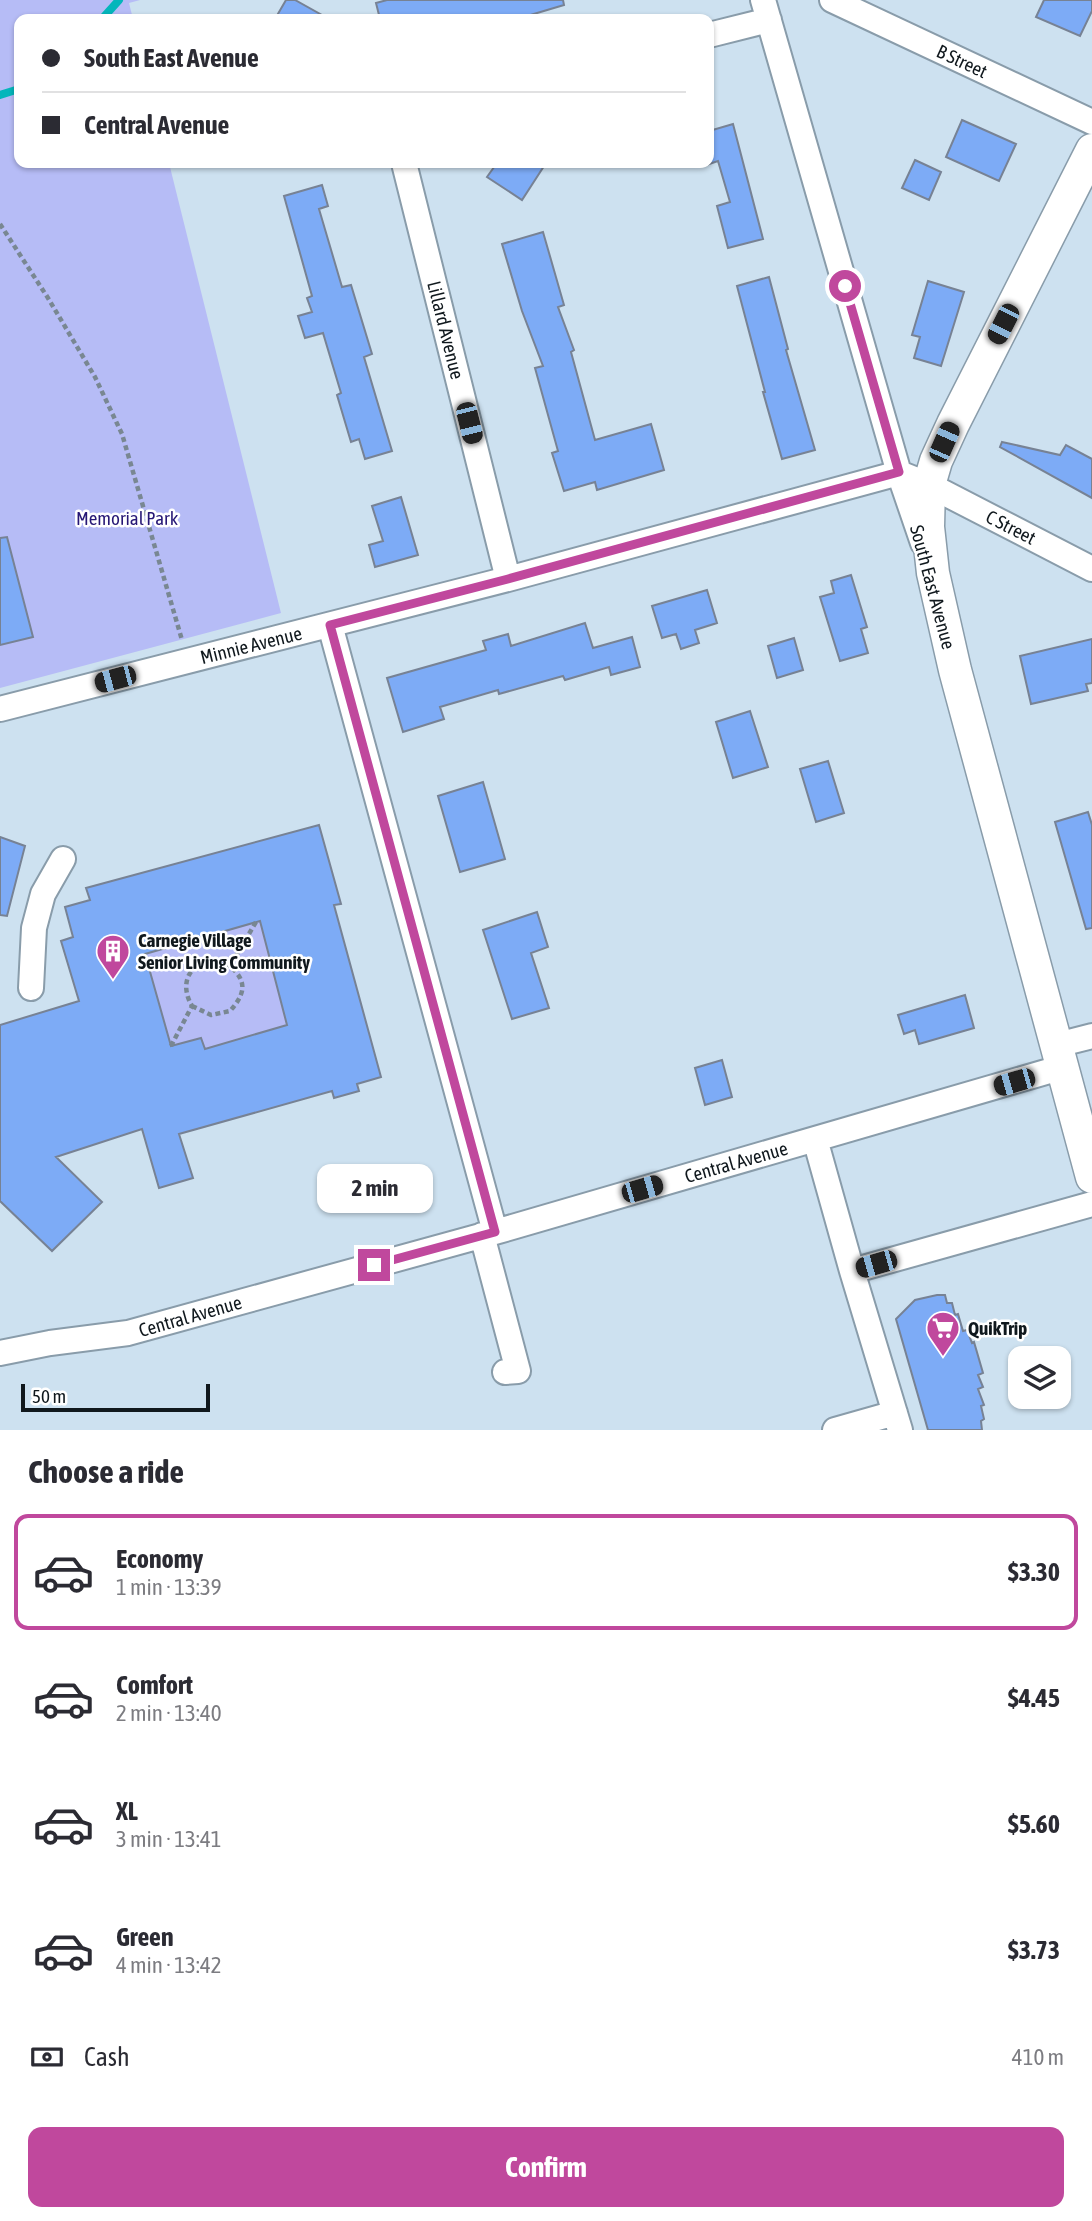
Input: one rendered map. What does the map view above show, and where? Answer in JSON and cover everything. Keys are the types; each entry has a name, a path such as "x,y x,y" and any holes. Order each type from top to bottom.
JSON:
{"main road":[{"path":"933,573 928,527 929,485 936,461 1092,150"},
{"name":"South East Avenue","path":"933,573 955,670 1092,1177"}],"street":[{"name":"B Street","path":"832,0 1092,122"},
{"path":"714,33 766,10"},
{"name":"South East Avenue","path":"766,10 899,472 933,573"},
{"name":"Lillard Avenue","path":"405,168 508,579"},
{"path":"899,472 929,485"},
{"name":"Minnie Avenue","path":"9,707 508,579 899,472"},
{"name":"C Street","path":"929,485 1092,569"},
{"path":"330,625 489,1233 518,1371 505,1372"},
{"path":"31,988 34,928 43,894 63,859"},
{"name":"Central Avenue","path":"0,1353 50,1343 128,1333 815,1139 1060,1056 1092,1036"},
{"path":"815,1139 897,1421 835,1430"},
{"path":"852,1271 1092,1204"}],"path":[{"path":"0,224 95,377 122,433 188,661"},
{"path":"230,966 256,922"},
{"path":"211,960 219,960 230,966 236,971 242,986 242,995 230,1011 211,1015 192,1006 186,989 190,973 203,962 211,960"},
{"path":"172,1046 192,1006"}],"green space":[{"name":"Memorial Park","path":"0,0 140,0 129,3 132,14 14,14 14,168 170,168 281,613 0,688"},
{"path":"260,921 287,1025 205,1049 201,1038 171,1046 145,954"}],"building":[{"path":"286,0 295,0 320,14 278,14"},
{"path":"387,0 563,0 564,5 534,14 379,14 376,3"},
{"path":"1044,0 1092,0 1092,11 1080,36 1036,17"},
{"path":"962,120 1016,144 999,181 946,157"},
{"path":"733,124 763,239 728,248 717,206 730,202 718,161 714,162 714,130"},
{"path":"915,160 941,172 929,200 902,188"},
{"path":"493,168 543,168 522,200 487,177"},
{"path":"322,185 328,206 319,209 342,287 351,285 372,354 364,357 392,451 365,459 359,439 351,442 337,395 341,393 323,333 305,338 298,316 312,312 307,298 312,296 284,196"},
{"path":"543,232 564,305 558,307 574,350 571,352 595,440 651,424 664,470 597,490 595,482 564,491 552,453 558,451 535,368 543,366 522,311 502,244"},
{"path":"769,277 788,349 786,350 815,450 782,459 737,286"},
{"path":"928,281 964,292 941,366 914,358 920,337 912,335"},
{"path":"1002,442 1060,455 1066,445 1092,459 1092,498 1000,447"},
{"path":"401,497 418,555 375,567 369,545 383,541 372,506"},
{"path":"7,537 33,637 0,645 0,538"},
{"path":"851,575 867,627 861,629 868,653 840,661 820,597 834,593 831,581"},
{"path":"707,590 717,623 695,630 699,643 681,649 676,634 662,638 652,606"},
{"path":"585,623 593,648 632,637 640,667 611,675 609,667 565,680 563,676 499,694 498,690 440,707 444,719 403,732 387,678 486,650 483,641 508,634 511,646"},
{"path":"794,638 803,670 777,678 768,646"},
{"path":"1092,639 1092,683 1086,684 1088,691 1031,704 1020,656"},
{"path":"750,711 768,767 733,778 716,722"},
{"path":"828,761 844,813 816,822 800,769"},
{"path":"483,782 505,859 460,872 438,796"},
{"path":"1088,812 1092,825 1092,928 1086,929 1055,822"},
{"name":"Carnegie Village Senior Living Community","path":"319,825 341,904 334,905 381,1077 357,1084 359,1091 334,1098 332,1091 179,1134 193,1178 159,1188 142,1129 56,1157 102,1202 52,1251 0,1201 0,1025 79,1001 61,941 73,937 65,907 90,900 86,888","holes":["260,921 287,1025 205,1049 201,1038 171,1046 145,954"]},
{"path":"0,837 25,846 7,916 0,915"},
{"path":"537,912 548,947 531,953 549,1008 512,1019 483,930"},
{"path":"965,995 974,1028 919,1044 915,1030 904,1034 898,1015"},
{"path":"722,1060 732,1097 705,1105 695,1068"},
{"name":"QuikTrip","path":"945,1295 947,1303 952,1303 963,1331 967,1330 972,1343 974,1342 983,1373 978,1375 983,1387 978,1389 984,1405 981,1406 984,1419 981,1421 982,1430 928,1430 896,1319 915,1300"}],"waterway":[{"path":"106,14 119,0"},
{"path":"0,95 14,91"}],"place":[{"name":"Carnegie Village Senior Living Community","path":"113,981"},
{"name":"QuikTrip","path":"943,1358"}],"route":[{"path":"374,1265 495,1232 330,625 899,472 845,286"}]}
